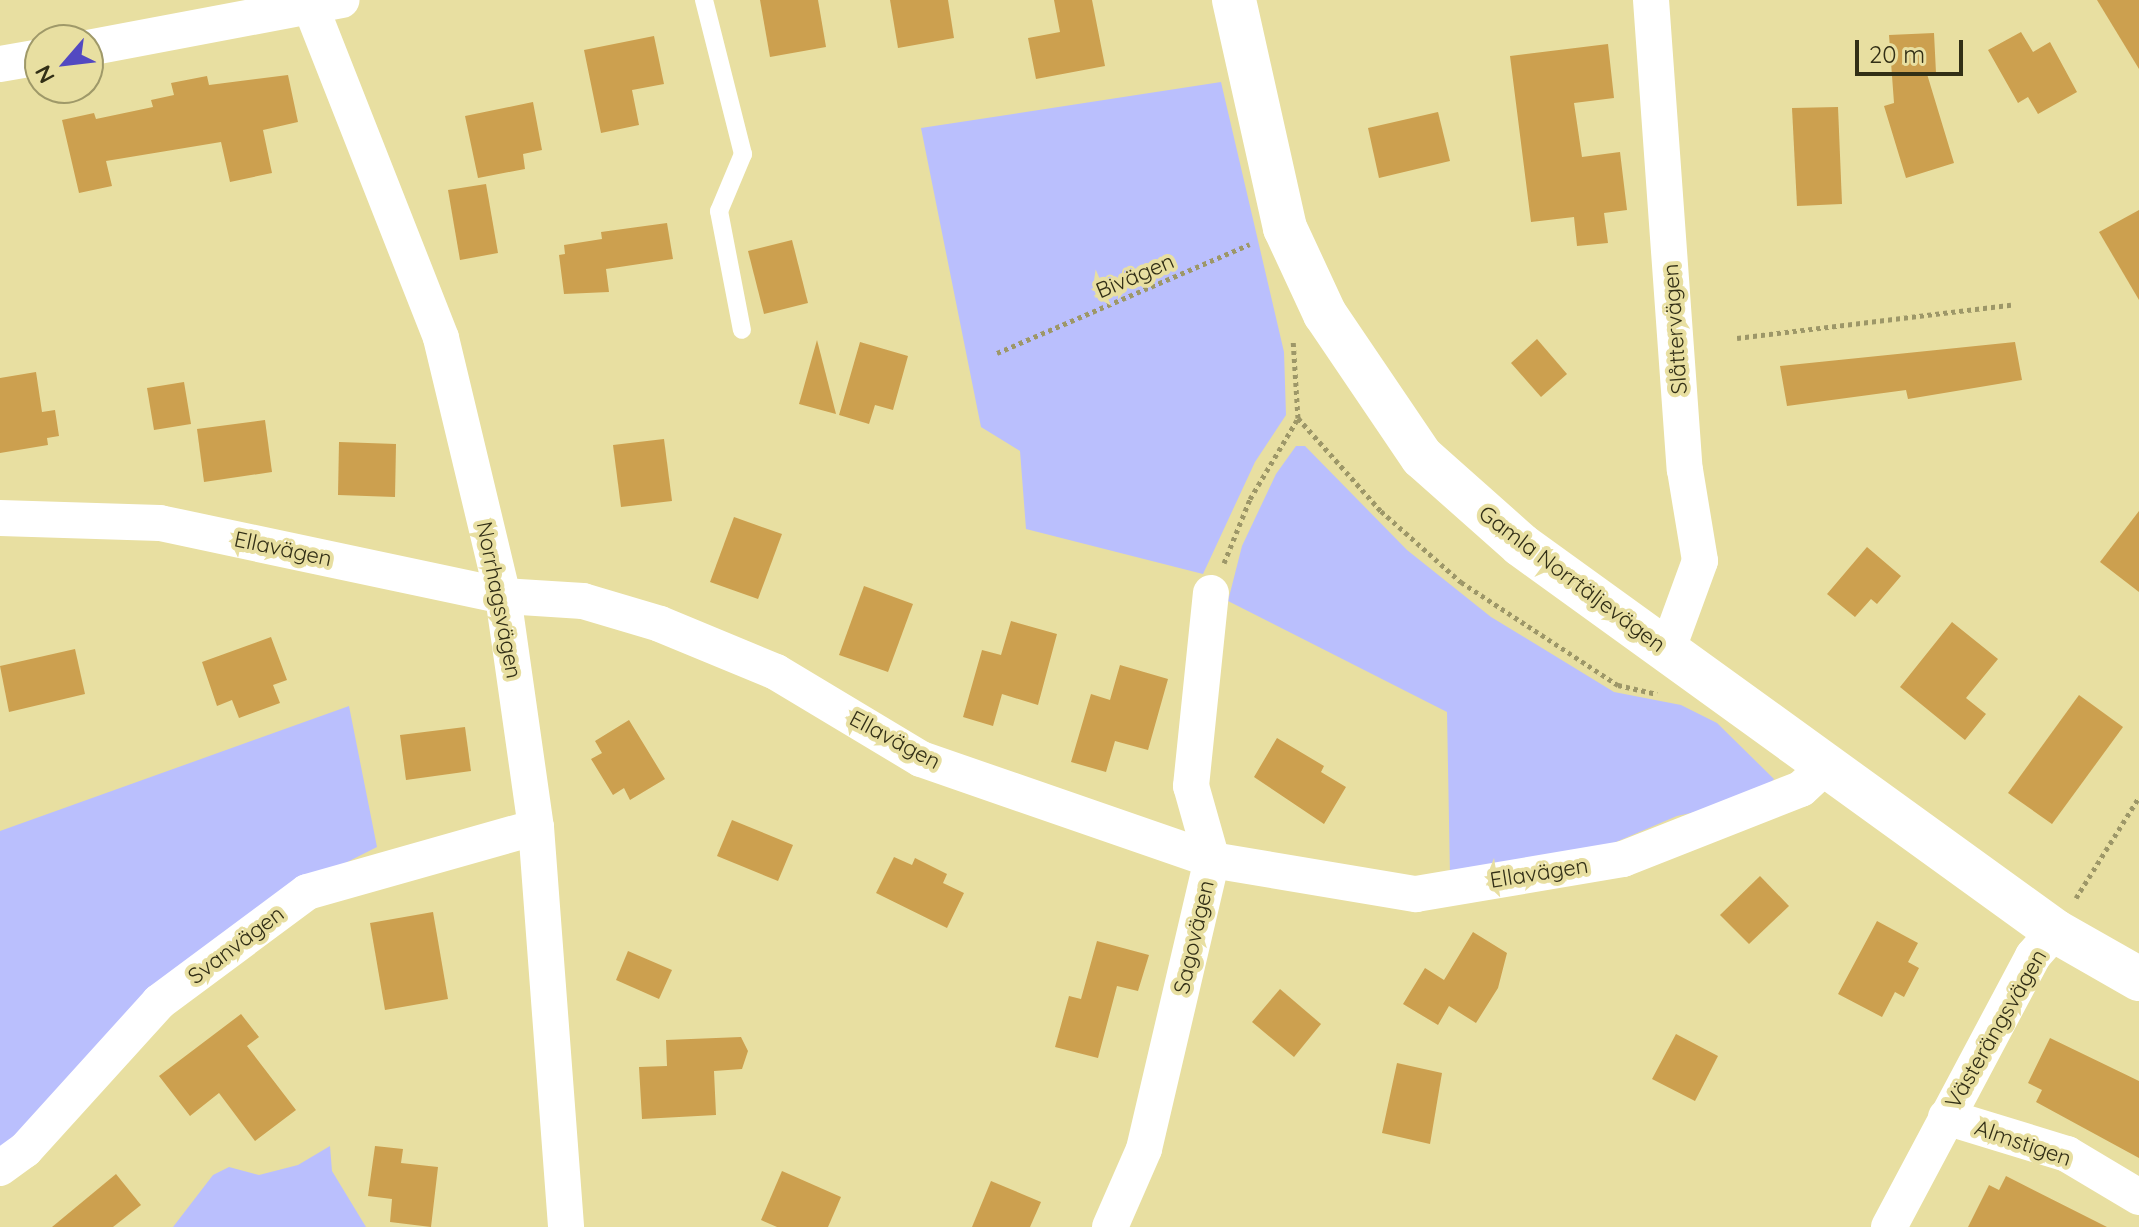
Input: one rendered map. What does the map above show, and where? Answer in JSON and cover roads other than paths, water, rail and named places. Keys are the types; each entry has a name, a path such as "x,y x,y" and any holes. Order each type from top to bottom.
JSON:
{"street":[{"name":"Gamla Norrtäljevägen","path":"1234,0 1285,228 1325,314 1422,457 1521,545 2055,931 2139,979"},
{"name":"Slåttervägen","path":"1651,0 1685,470 1700,561 1667,651"},
{"path":"104,45 320,2"},
{"name":"Norrhagsvägen","path":"320,2 441,338 503,596 536,827 566,1227"},
{"path":"0,64 24,60"},
{"name":"Ellavägen","path":"0,518 160,523 503,596 583,601 660,624 776,672 921,759 1212,860 1416,894 1623,859 1801,789 1826,766"},
{"name":"Sagovägen","path":"1115,1225 1144,1149 1212,860 1191,786 1211,593"},
{"name":"Svanvägen","path":"0,1168 25,1150 159,1002 307,892 536,827"},
{"name":"Västerängsvägen","path":"1889,1227 2033,956 2055,931"},
{"name":"Almstigen","path":"1946,1117 2067,1154 2139,1197"}],"lane":[{"path":"704,0 743,154 719,211 742,330"}]}
